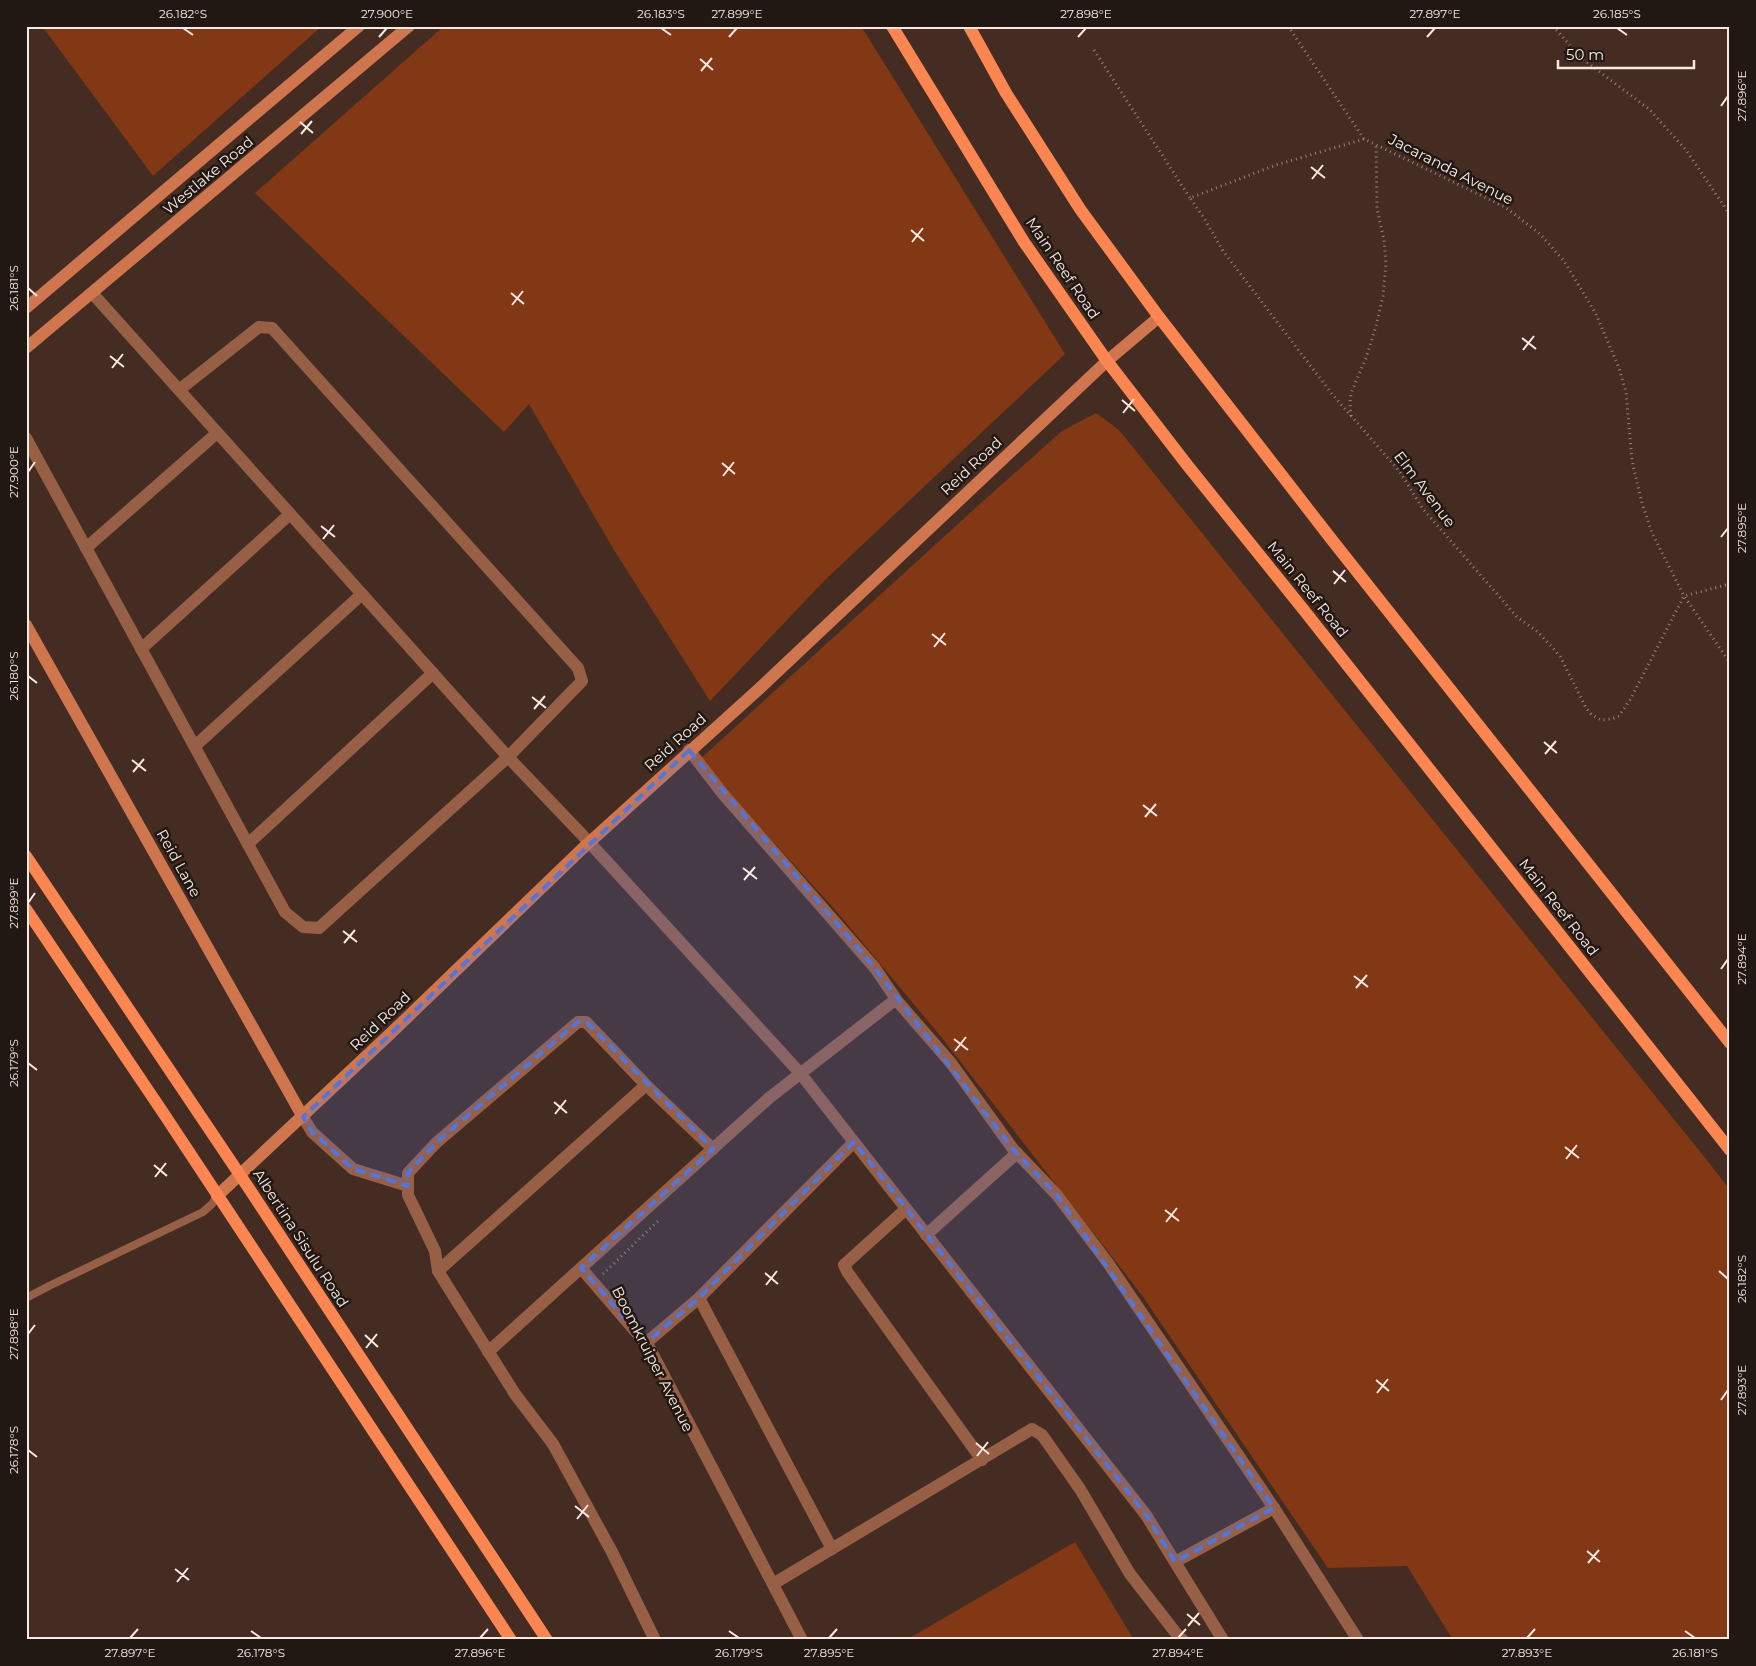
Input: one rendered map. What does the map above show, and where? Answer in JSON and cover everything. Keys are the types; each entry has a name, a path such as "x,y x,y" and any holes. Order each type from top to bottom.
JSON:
{"main road":[{"name":"Main Reef Road","path":"892,26 1019,234 1107,361 1730,1150"},
{"path":"969,26 1006,93 1080,210 1159,317 1332,540 1730,1043"},
{"name":"Albertina Sisulu Road","path":"26,856 240,1175 547,1640"},
{"path":"26,910 511,1640"}],"street":[{"name":"Westlake Road","path":"26,308 359,26"},
{"name":"Westlake Road","path":"26,348 93,294 409,26"},
{"path":"93,294 508,757 589,842 800,1073 1146,1515 1223,1640"},
{"name":"Reid Road","path":"217,1196 303,1117 589,842 760,688 1107,361 1159,317"},
{"path":"26,438 285,912 303,927 319,928 508,757 582,681 578,668 272,328 259,327 180,390"},
{"path":"86,548 218,433"},
{"path":"141,649 290,514"},
{"path":"195,746 362,594"},
{"name":"Reid Lane","path":"26,625 303,1117"},
{"path":"248,844 433,673"},
{"path":"689,750 723,794 875,968 898,1002 951,1063 1017,1153 1057,1195 1108,1263 1274,1508 1358,1640"},
{"path":"488,1352 769,1098 892,1003"},
{"path":"655,1640 612,1552 553,1444 515,1394 438,1271 435,1251 408,1196 408,1173 436,1142 578,1022 586,1022 646,1085 713,1148"},
{"path":"438,1271 646,1085"},
{"path":"303,1117 312,1132 353,1169 408,1186"},
{"path":"646,1343 699,1298 854,1142"},
{"path":"926,1235 1017,1153"},
{"path":"906,1209 844,1265 982,1460"},
{"path":"581,1268 649,1347 802,1640"},
{"path":"699,1298 832,1549"},
{"path":"773,1584 1032,1429 1042,1435 1080,1488 1130,1574 1183,1640"},
{"path":"1175,1562 1274,1508"}],"lane":[{"path":"26,1298 203,1212 212,1204 217,1196"}],"path":[{"path":"1190,198 1276,165 1364,139 1288,26"},
{"path":"1553,26 1580,57 1649,109 1686,150 1730,215"},
{"name":"Elm Avenue","path":"1094,50 1204,218 1222,251 1326,387 1400,472 1423,509 1498,597 1517,617 1538,632 1560,656 1586,708 1592,716 1601,720 1619,716 1630,700 1684,596"},
{"name":"Jacaranda Avenue","path":"1364,139 1505,207 1540,234 1564,261 1596,314 1619,368 1626,392 1632,461 1642,503 1652,533 1684,596 1730,663"},
{"path":"1351,416 1351,393 1366,358 1376,326 1386,264 1378,208 1376,144"},
{"path":"1684,596 1730,582"},
{"name":"Boomkruiper Avenue","path":"602,1279 603,1274 666,1214"}],"highlighted area":[{"path":"689,750 875,968 1013,1149 1057,1195 1274,1508 1175,1562 1146,1515 854,1142 699,1298 646,1343 581,1268 713,1149 586,1022 578,1022 436,1143 408,1173 408,1186 353,1169 312,1132 303,1117"}],"shaded area":[{"path":"42,26 322,26 153,176"},
{"path":"444,26 861,26 1065,354 825,580 710,701 614,550 529,404 504,432 255,193"},
{"path":"1096,413 1119,430 1730,1190 1730,1640 1453,1640 1407,1566 1328,1568 1141,1294 942,1038 837,912 699,760 1062,431"},
{"path":"1075,1542 1134,1640 906,1640"}]}
